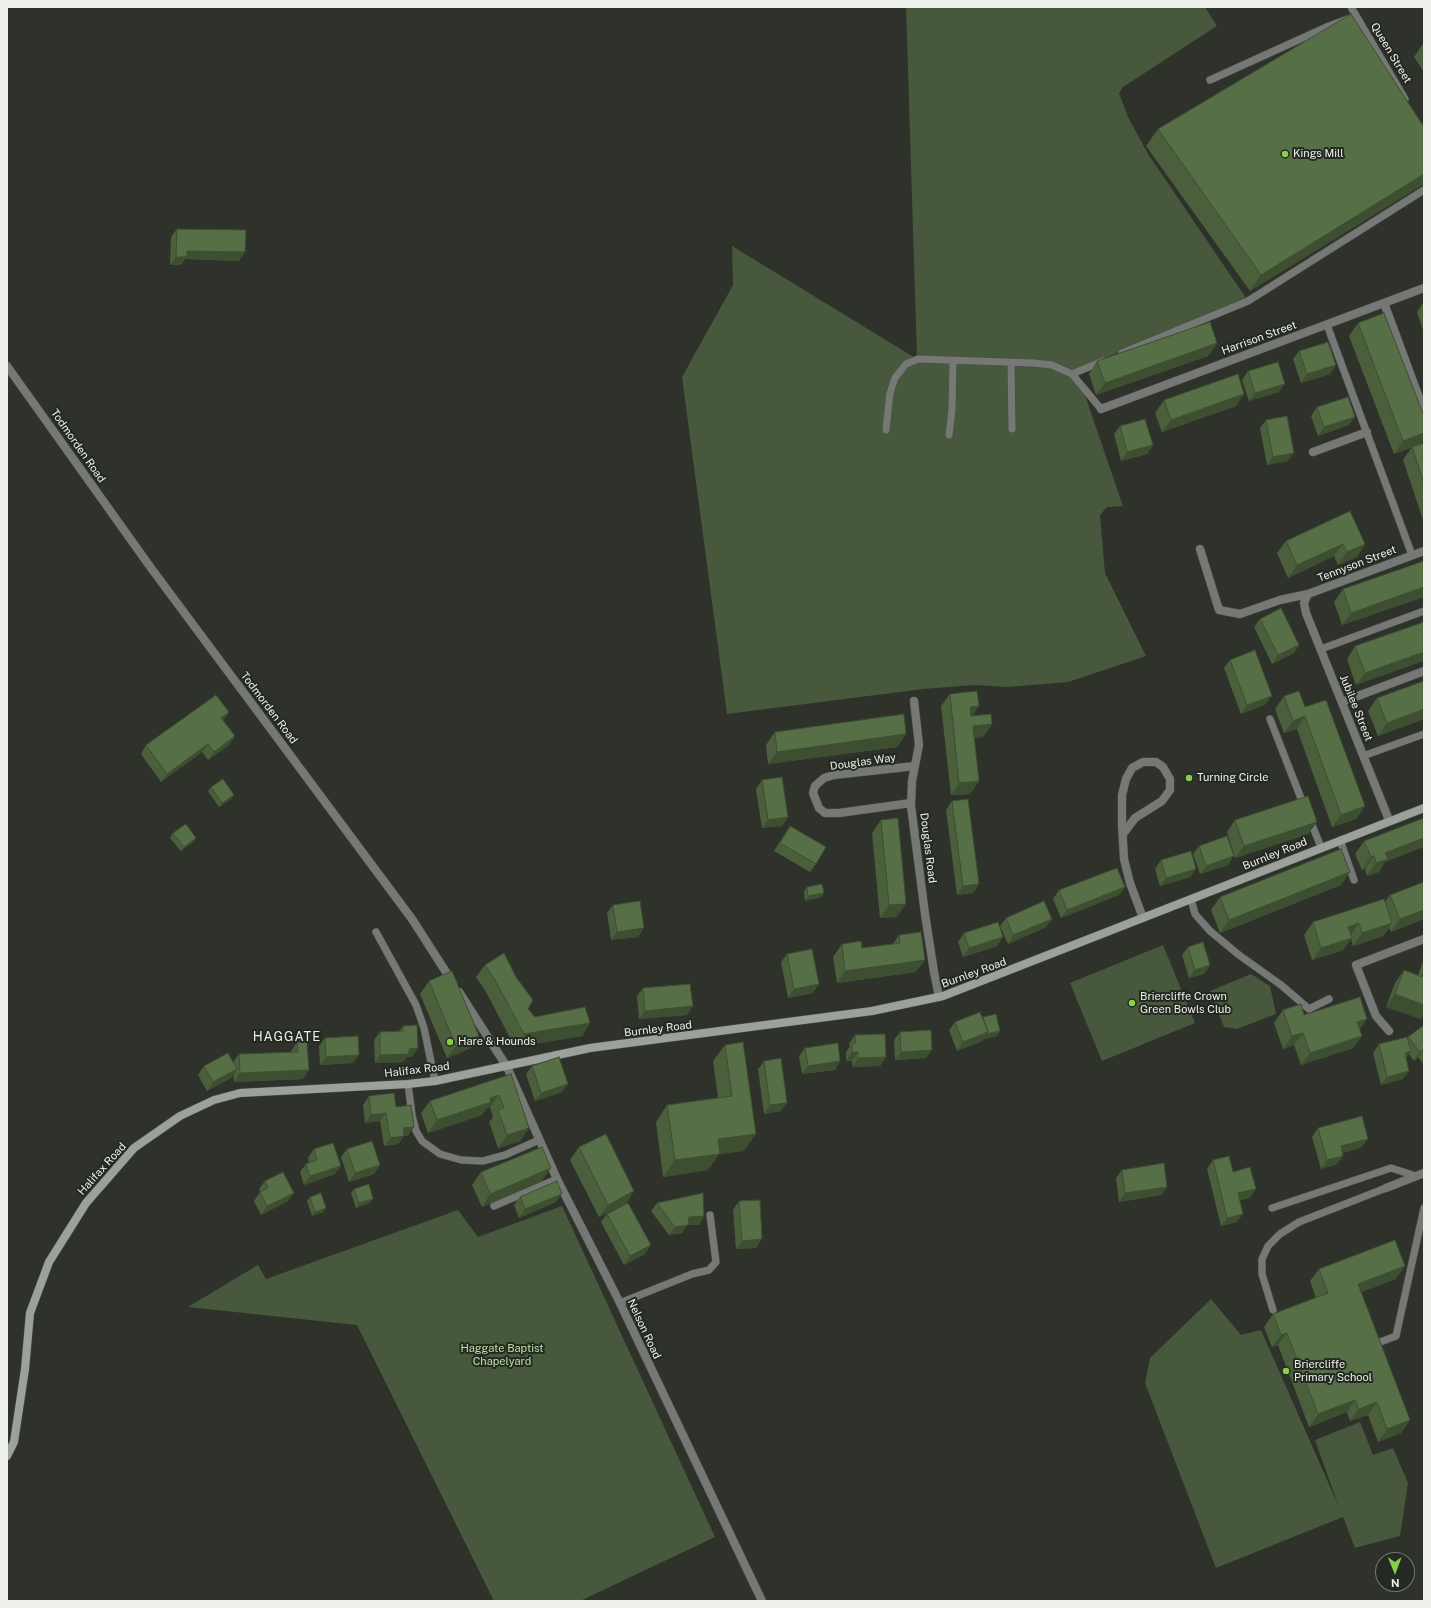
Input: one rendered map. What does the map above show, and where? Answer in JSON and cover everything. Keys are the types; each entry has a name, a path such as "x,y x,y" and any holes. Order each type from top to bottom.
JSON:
{"street":[{"name":"Harrison Street","path":"1101,409 1424,288"},
{"path":"1384,303 1424,411"},
{"name":"Todmorden Road","path":"7,366 151,568 412,919 507,1067"},
{"path":"1313,452 1367,432"},
{"path":"1200,549 1219,610 1240,614 1280,600 1308,594"},
{"name":"Tennyson Street","path":"1304,603 1308,594 1424,551"},
{"name":"Jubilee Street","path":"1304,603 1306,613 1320,649 1389,820"},
{"path":"1342,702 1424,671"},
{"name":"Douglas Road","path":"914,701 920,745 912,781 911,803 924,914 939,997"},
{"path":"1123,834 1135,818 1162,801 1170,790 1170,779 1163,767 1156,762 1143,762 1132,768 1126,779 1122,795 1123,834 1124,859 1130,883 1143,918"},
{"name":"Douglas Way","path":"911,803 839,813 825,813 819,808 813,793 815,786 824,778 834,775 915,766"},
{"name":"Burnley Road","path":"507,1067 590,1048 679,1038 872,1012 939,997 1014,970 1389,820 1424,808"},
{"path":"1389,1030 1376,1016 1356,965 1424,939"},
{"name":"Halifax Road","path":"7,1456 14,1442 25,1369 30,1313 49,1262 86,1203 134,1148 180,1116 214,1100 240,1093 408,1084 435,1081 507,1067"},
{"name":"Nelson Road","path":"507,1067 557,1179 620,1303 762,1601"},
{"path":"1386,1188 1424,1173"}],"lane":[{"name":"Queen Street","path":"1351,7 1408,103"},
{"path":"1210,80 1329,26 1356,16"},
{"path":"1116,356 1248,301 1424,190"},
{"path":"1326,325 1412,555"},
{"path":"886,430 890,393 895,378 906,364 918,360 935,359 953,361 1034,363 1052,366 1072,374 1101,409"},
{"path":"1072,374 1109,359"},
{"path":"949,435 952,410 953,361"},
{"path":"1011,363 1012,429"},
{"path":"1320,649 1424,611"},
{"path":"1270,719 1321,847"},
{"path":"1363,756 1424,734"},
{"path":"1340,840 1354,880"},
{"path":"1191,900 1195,914 1210,931 1239,955 1281,985 1309,1009 1329,999"},
{"path":"376,932 416,1005 424,1028 435,1081"},
{"path":"408,1084 412,1115 416,1131 422,1141 440,1154 461,1160 483,1162 505,1155 539,1140"},
{"path":"1272,1208 1391,1168 1416,1176"},
{"path":"494,1206 557,1179"},
{"path":"1273,1310 1262,1274 1262,1259 1268,1246 1280,1234 1299,1222 1386,1188"},
{"path":"1375,1344 1396,1336 1424,1208"},
{"path":"620,1303 692,1274 709,1270 716,1262 710,1215"}],"green space":[{"path":"906,7 1205,7 1217,26 1123,87 1119,93 1128,117 1148,154 1246,298 1088,365 1078,375 1123,506 1107,507 1100,515 1105,573 1146,656 1068,682 1007,687 975,685 923,689 727,714 682,377 733,285 732,246 917,359"},
{"name":"Briercliffe Crown Green Bowls Club","path":"1163,945 1195,1023 1102,1061 1070,983"},
{"path":"1251,974 1270,986 1276,1014 1237,1029 1224,1027 1210,991"},
{"name":"Haggate Baptist Chapelyard","path":"562,1206 715,1537 580,1601 494,1601 357,1325 188,1307 258,1265 266,1279 458,1210 478,1237"},
{"path":"1211,1299 1241,1335 1261,1330 1339,1507 1315,1440 1360,1422 1373,1455 1393,1448 1408,1483 1400,1536 1355,1548 1343,1517 1216,1568 1145,1383 1150,1358"}],"building":[{"name":"Kings Mill","path":"1351,14 1424,127 1424,174 1261,275 1158,129"},
{"path":"177,229 246,230 245,252 187,251 187,257 176,257"},
{"path":"1384,313 1424,416 1424,433 1403,441 1358,323"},
{"path":"1210,322 1217,343 1105,383 1097,361"},
{"path":"1328,342 1336,365 1307,374 1299,351"},
{"path":"1278,362 1285,384 1255,393 1248,371"},
{"path":"1238,374 1244,394 1171,420 1164,400"},
{"path":"1348,397 1355,417 1324,427 1317,407"},
{"path":"1287,416 1294,453 1273,457 1266,420"},
{"path":"1145,419 1153,445 1127,452 1120,426"},
{"path":"1424,443 1424,484 1412,447"},
{"path":"1350,511 1365,544 1347,552 1343,544 1297,565 1286,541"},
{"path":"1424,561 1424,587 1351,613 1343,589"},
{"path":"1281,608 1299,645 1278,655 1260,619"},
{"path":"1424,622 1424,652 1365,673 1355,646"},
{"path":"1255,650 1272,696 1247,705 1230,660"},
{"path":"1424,681 1424,709 1387,723 1377,698"},
{"path":"977,691 979,706 970,707 971,716 991,714 992,724 973,726 979,781 959,783 950,694"},
{"path":"1299,691 1305,707 1326,700 1365,806 1341,815 1305,716 1293,721 1284,696"},
{"path":"216,695 229,712 221,718 235,736 214,752 208,744 167,774 146,745"},
{"path":"904,714 906,734 777,752 775,732"},
{"path":"782,777 788,817 768,820 762,780"},
{"path":"223,779 234,795 222,803 211,787"},
{"path":"1308,796 1317,822 1244,846 1235,820"},
{"path":"968,799 979,884 963,886 952,801"},
{"path":"898,818 906,904 889,905 881,820"},
{"path":"1424,818 1424,838 1385,853 1388,859 1376,863 1374,856 1371,857 1364,841"},
{"path":"186,824 196,838 184,847 173,833"},
{"path":"790,826 826,847 816,864 780,843"},
{"path":"1227,836 1234,856 1206,866 1199,846"},
{"path":"1341,849 1350,872 1229,920 1220,897"},
{"path":"1191,851 1196,869 1166,878 1161,860"},
{"path":"1117,868 1125,887 1067,910 1059,890"},
{"path":"1424,882 1424,910 1400,919 1390,895"},
{"path":"822,884 824,893 808,896 807,887"},
{"path":"1384,899 1392,923 1362,933 1359,923 1348,927 1352,938 1321,948 1313,922"},
{"path":"640,901 644,928 617,932 613,905"},
{"path":"1044,901 1052,919 1013,935 1006,918"},
{"path":"998,922 1003,937 969,948 964,933"},
{"path":"921,932 925,960 845,971 842,944 861,941 862,948 900,943 899,935"},
{"path":"1203,942 1210,965 1195,970 1188,947"},
{"path":"812,949 819,984 794,989 787,954"},
{"path":"504,953 516,977 533,1000 528,1009 535,1017 585,1007 590,1023 524,1034 495,980 485,965"},
{"path":"1404,970 1422,977 1424,970 1424,1005 1395,994"},
{"path":"452,971 479,1036 456,1046 429,981"},
{"path":"690,984 693,1006 645,1011 643,988"},
{"path":"1360,997 1367,1019 1357,1022 1362,1036 1310,1053 1303,1033 1292,1036 1283,1010 1301,1004 1304,1015"},
{"path":"980,1012 988,1032 963,1042 955,1022"},
{"path":"996,1014 1000,1031 987,1034 988,1032 983,1017"},
{"path":"417,1025 418,1048 409,1049 409,1054 380,1055 380,1032 403,1031 403,1026"},
{"path":"1424,1025 1424,1049 1420,1052 1408,1037"},
{"path":"931,1030 932,1050 901,1052 900,1032"},
{"path":"885,1034 886,1057 858,1058 858,1052 852,1052 852,1043 856,1043 855,1035"},
{"path":"358,1036 359,1055 326,1057 325,1038"},
{"path":"1407,1037 1411,1051 1405,1053 1409,1071 1387,1077 1379,1044"},
{"path":"297,1042 307,1042 309,1070 240,1073 239,1054 298,1052"},
{"path":"743,1042 756,1134 718,1139 720,1154 675,1160 667,1105 732,1096 725,1045"},
{"path":"838,1043 840,1061 808,1066 805,1048"},
{"path":"228,1053 237,1069 213,1082 204,1066"},
{"path":"559,1057 568,1084 541,1093 532,1066"},
{"path":"781,1058 787,1103 770,1105 764,1061"},
{"path":"511,1074 529,1128 507,1135 498,1110 504,1108 499,1095 490,1098 491,1102 437,1120 430,1101"},
{"path":"394,1093 396,1107 411,1105 414,1127 403,1128 404,1136 390,1138 386,1113 371,1115 369,1096"},
{"path":"1362,1116 1368,1139 1341,1146 1343,1156 1327,1160 1318,1128"},
{"path":"606,1134 634,1191 608,1205 579,1147"},
{"path":"372,1141 380,1165 355,1173 347,1149"},
{"path":"333,1143 341,1166 310,1176 306,1164 317,1160 314,1149"},
{"path":"542,1147 551,1168 490,1194 481,1172"},
{"path":"1229,1156 1233,1172 1250,1167 1256,1189 1238,1193 1243,1214 1227,1218 1213,1160"},
{"path":"1164,1163 1167,1187 1125,1193 1122,1170"},
{"path":"283,1172 294,1193 267,1206 260,1192 268,1188 265,1181"},
{"path":"557,1181 562,1194 525,1209 520,1197"},
{"path":"369,1184 373,1199 359,1203 354,1189"},
{"path":"321,1193 326,1208 315,1212 310,1197"},
{"path":"703,1193 704,1216 689,1217 688,1225 675,1227 657,1203"},
{"path":"760,1200 762,1239 742,1241 739,1201"},
{"path":"628,1203 651,1245 630,1256 607,1214"},
{"path":"1395,1240 1405,1266 1358,1284 1410,1420 1387,1429 1377,1402 1359,1409 1355,1400 1318,1414 1287,1333 1281,1335 1273,1314 1328,1293 1319,1269"}],"place":[{"name":"Kings Mill","path":"1285,154"},
{"name":"Turning Circle","path":"1189,778"},
{"name":"Briercliffe Crown Green Bowls Club","path":"1132,1003"},
{"name":"Hare & Hounds","path":"450,1042"},
{"name":"Briercliffe Primary School","path":"1286,1371"}],"district":[{"name":"HAGGATE","path":"287,1037"}]}
